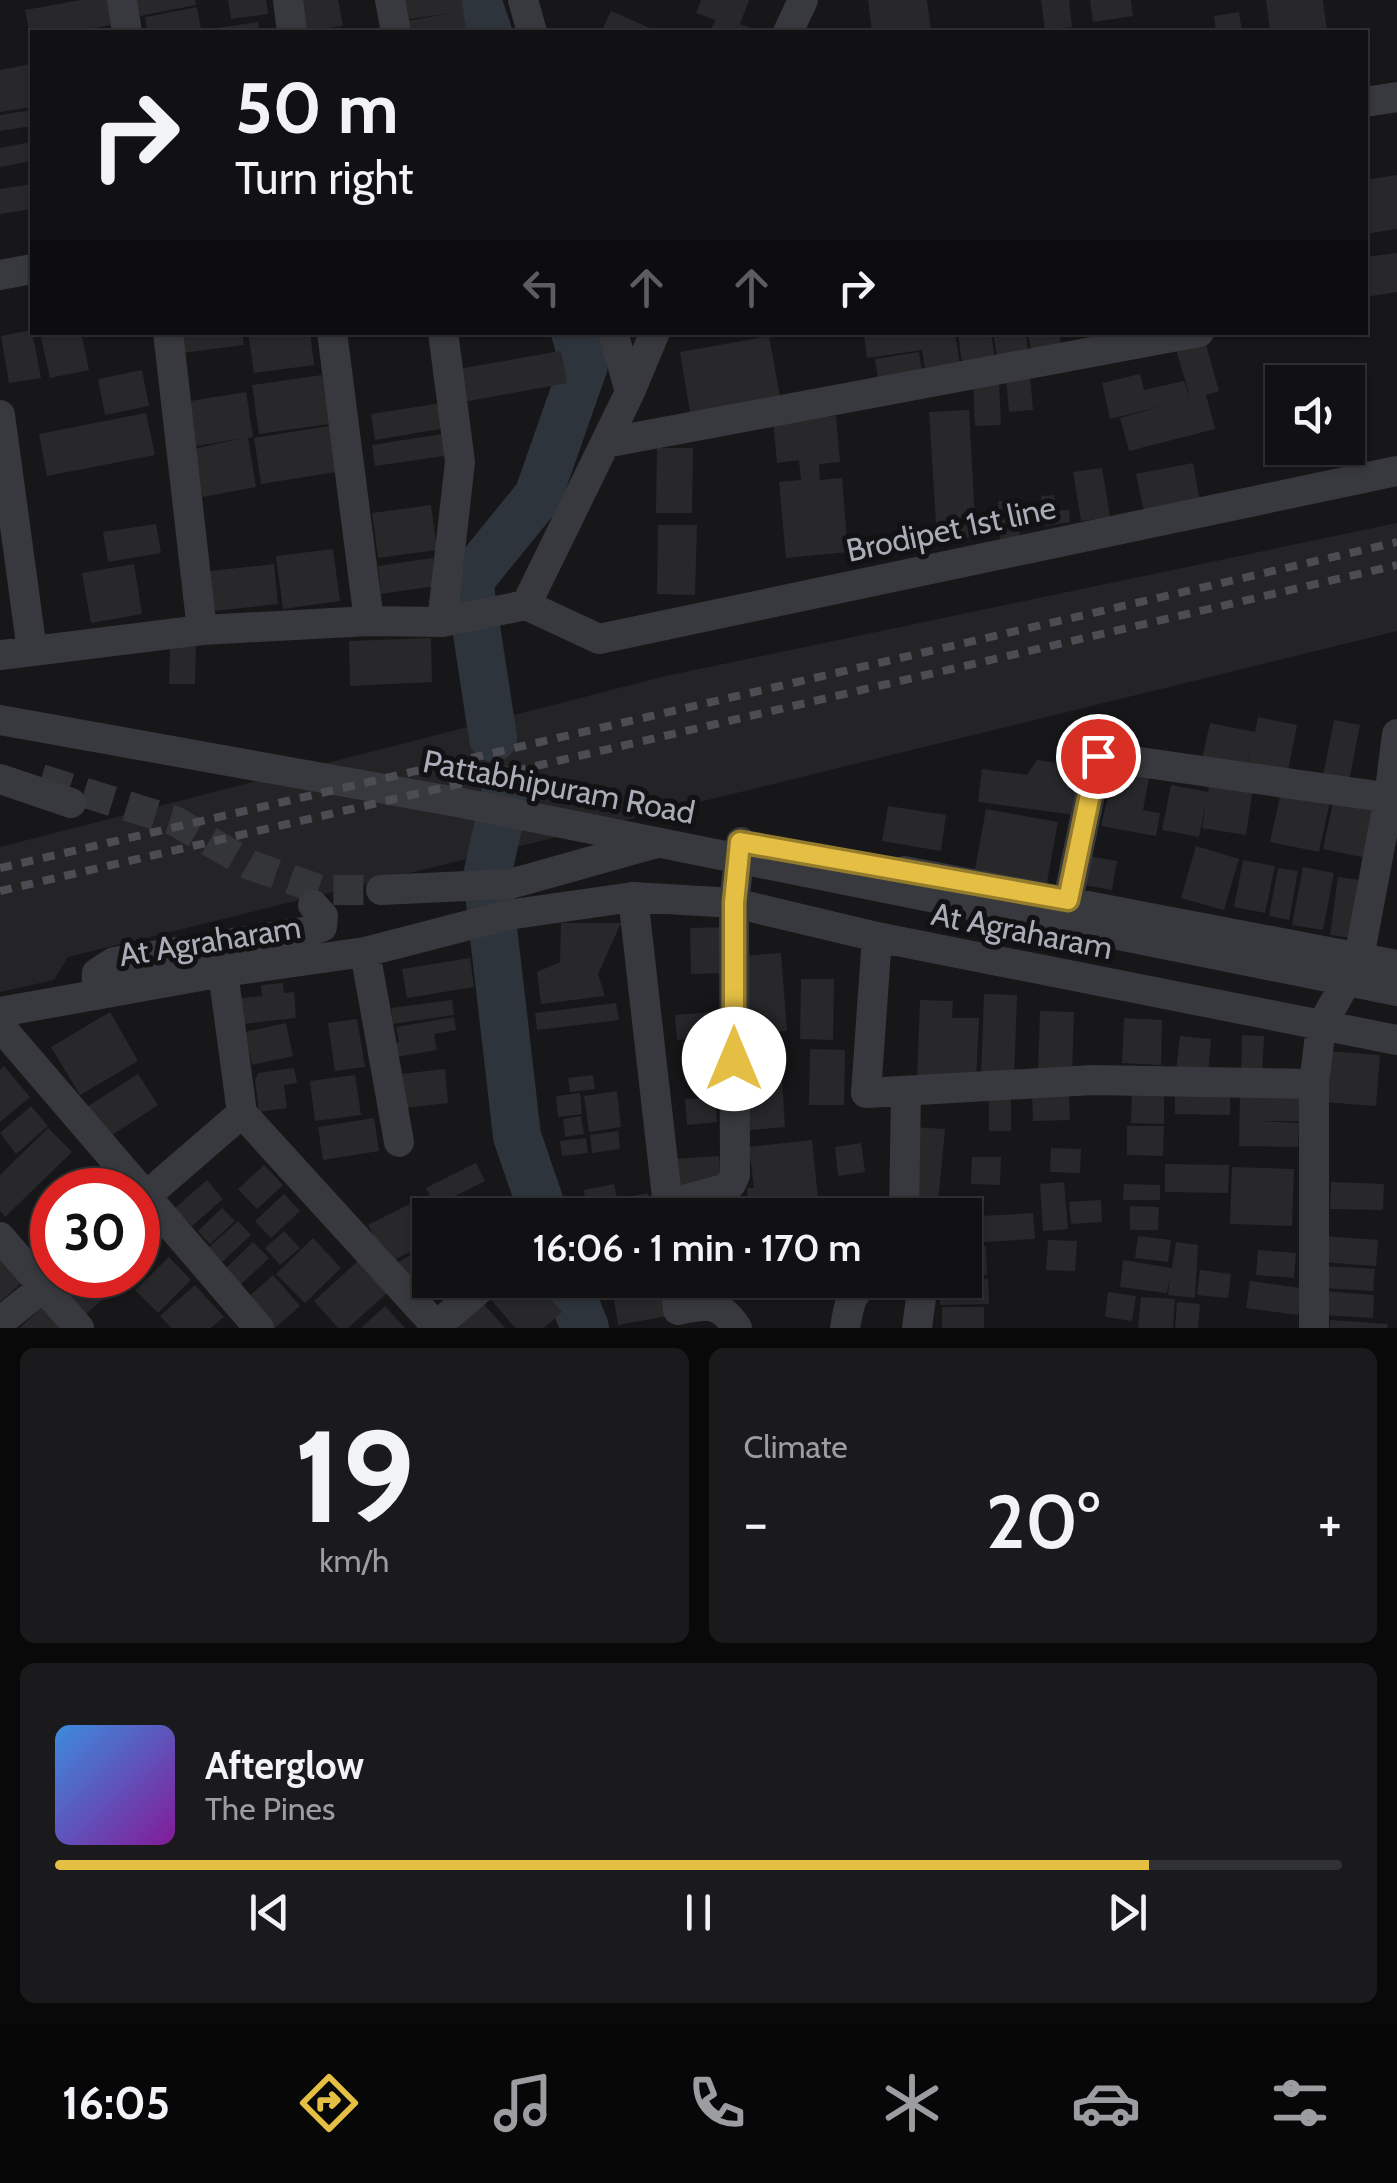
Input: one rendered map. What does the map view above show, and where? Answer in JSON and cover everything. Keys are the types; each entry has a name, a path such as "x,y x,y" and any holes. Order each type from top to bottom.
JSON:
{"street":[{"path":"122,0 127,30"},
{"path":"288,0 292,30"},
{"path":"390,0 396,30"},
{"path":"523,0 531,30"},
{"path":"789,30 803,0"},
{"path":"1368,102 1397,97"},
{"path":"0,275 30,269"},
{"path":"168,335 202,630"},
{"path":"332,335 370,621"},
{"path":"443,335 460,462 451,621"},
{"path":"615,335 630,392"},
{"path":"0,655 202,630 451,621 526,605 654,335"},
{"path":"605,443 1182,335"},
{"path":"0,415 32,652"},
{"name":"Brodipet 1st line","path":"526,605 600,639 1397,471"},
{"name":"Pattabhipuram Road","path":"0,720 299,772 695,848 1397,991"},
{"path":"1314,1328 1314,1084 1320,1026 1360,958 1393,799 1397,734"},
{"name":"Pattabhipuram Road","path":"0,739 581,844 1397,1007"},
{"path":"1068,900 1098,756 1393,799"},
{"path":"0,779 72,803"},
{"path":"380,890 510,884 693,833 1397,964"},
{"path":"700,1198 724,1189 734,1175 734,903 740,842"},
{"path":"633,897 667,1198"},
{"name":"At Agraharam","path":"0,1012 223,972 365,952 508,915 633,897 734,903 877,937 1397,1040"},
{"path":"96,994 97,972 114,962 322,927 323,916 313,905"},
{"path":"877,937 866,1093 1093,1080 1314,1084"},
{"path":"365,952 399,1142"},
{"path":"223,972 242,1113 436,1327 469,1298"},
{"path":"0,1026 115,1168"},
{"path":"904,1198 906,1090"},
{"path":"160,1184 242,1113"},
{"path":"160,1221 259,1328"},
{"path":"0,1237 30,1264"},
{"path":"0,1322 30,1298"},
{"path":"60,1298 79,1328"},
{"path":"677,1298 678,1310 707,1304 728,1314 736,1328"},
{"path":"845,1328 852,1298"},
{"path":"917,1328 921,1298"}],"shaded area":[{"path":"1397,523 1397,631 68,957 54,980 0,992 0,847 666,676"}],"building":[{"path":"81,0 107,0 112,25 82,30 30,30 30,36 25,10"},
{"path":"137,0 195,0 196,5 140,16"},
{"path":"228,0 266,0 268,14 231,19"},
{"path":"294,0 338,0 343,26 301,30"},
{"path":"394,0 462,0 466,30 404,30 402,22 452,13 396,21"},
{"path":"701,0 749,0 740,24 756,30 711,30 715,20 696,13"},
{"path":"868,0 927,0 931,30 872,30"},
{"path":"1041,0 1069,0 1072,27 1045,30"},
{"path":"1090,0 1131,0 1133,16 1093,22"},
{"path":"1266,0 1323,0 1327,30 1270,30"},
{"path":"197,7 201,29 147,30 145,17"},
{"path":"611,11 652,29 651,30 602,30"},
{"path":"1239,12 1242,30 1216,30 1214,16"},
{"path":"258,22 260,30 210,30"},
{"path":"30,64 30,107 0,112 0,70"},
{"path":"30,110 30,126 0,131 0,115"},
{"path":"30,142 30,161 0,167 0,148"},
{"path":"1397,175 1397,229 1368,234 1368,180"},
{"path":"30,184 30,209 0,214 0,189"},
{"path":"1397,253 1397,292 1368,297 1368,257"},
{"path":"30,330 41,378 9,383 1,336"},
{"path":"40,335 82,335 89,370 50,378"},
{"path":"172,335 242,335 244,345 175,354"},
{"path":"248,335 310,335 314,365 254,373"},
{"path":"864,335 955,335 960,365 925,369 922,350 867,358"},
{"path":"958,335 991,335 995,359 962,364"},
{"path":"993,335 1026,335 1028,353 997,357"},
{"path":"1028,335 1059,335 1062,352 1032,357"},
{"path":"1203,335 1219,391 1206,395 1215,429 1129,451 1120,418 1162,406 1110,419 1102,383 1140,374 1144,390 1184,381 1191,400 1174,343"},
{"path":"769,336 781,402 691,418 680,352"},
{"path":"561,351 567,383 463,402 458,369"},
{"path":"919,352 923,378 879,385 875,359"},
{"path":"142,370 149,406 105,415 98,379"},
{"path":"322,375 329,424 259,434 252,385"},
{"path":"1030,375 1033,410 1009,412 1006,377"},
{"path":"999,383 1001,425 975,426 973,384"},
{"path":"246,392 256,487 202,497 194,449 243,438 191,447 184,402"},
{"path":"448,402 452,427 375,440 371,414"},
{"path":"969,410 976,537 937,539 929,412"},
{"path":"146,413 155,455 47,476 39,434"},
{"path":"836,416 840,462 819,464 820,480 842,478 848,552 786,558 779,482 801,480 799,460 777,463 773,421"},
{"path":"329,426 336,472 261,484 254,438"},
{"path":"448,433 451,455 375,466 372,445"},
{"path":"657,448 693,448 692,513 656,513"},
{"path":"1193,463 1200,501 1144,512 1136,474"},
{"path":"1102,468 1110,517 1081,521 1073,472"},
{"path":"1054,495 1057,511 1069,510 1070,522 1045,526 1041,496"},
{"path":"1018,500 1020,540 1000,541 998,501"},
{"path":"431,505 437,550 378,558 372,513"},
{"path":"156,524 161,553 108,562 103,532"},
{"path":"658,525 697,525 695,595 657,594"},
{"path":"333,549 340,601 283,609 276,556"},
{"path":"433,558 436,586 381,594 378,566"},
{"path":"134,564 142,614 91,623 82,573"},
{"path":"274,564 278,604 205,612 200,572"},
{"path":"431,638 432,682 350,686 349,641"},
{"path":"170,644 196,645 195,684 169,684"},
{"path":"1258,717 1297,725 1287,776 1247,768 1250,750 1246,769 1202,759 1210,723 1255,732"},
{"path":"1334,720 1360,725 1348,786 1322,781"},
{"path":"1037,760 1082,767 1075,815 978,802 982,769 1027,775"},
{"path":"1114,771 1149,778 1143,810 1160,813 1156,836 1101,826"},
{"path":"1210,780 1253,787 1246,835 1202,828 1206,801 1199,837 1162,830 1171,785 1208,792"},
{"path":"1281,792 1330,801 1319,852 1270,842"},
{"path":"1334,798 1376,806 1366,858 1323,849"},
{"path":"888,806 946,815 941,851 882,841"},
{"path":"986,809 1058,822 1045,893 973,880"},
{"path":"1196,846 1239,859 1224,910 1181,898"},
{"path":"1083,855 1117,861 1112,890 1078,884"},
{"path":"1243,860 1275,866 1265,913 1234,907"},
{"path":"1303,867 1334,873 1323,930 1292,925"},
{"path":"1278,868 1298,871 1289,920 1269,916"},
{"path":"1338,877 1360,880 1352,938 1330,935"},
{"path":"561,923 621,923 598,974 605,996 541,1004 537,972 560,962"},
{"path":"727,927 728,973 691,974 690,928"},
{"path":"781,953 787,1031 748,1034 742,956"},
{"path":"470,958 474,987 407,998 402,969"},
{"path":"801,979 834,979 833,1040 800,1039"},
{"path":"283,983 284,993 294,992 296,1018 243,1024 241,998 262,996 261,985"},
{"path":"984,994 1017,995 1014,1080 981,1079"},
{"path":"452,1000 454,1015 393,1024 391,1008"},
{"path":"920,1000 953,1001 952,1018 979,1018 976,1081 917,1082"},
{"path":"616,1003 619,1020 537,1030 535,1013"},
{"path":"727,1011 729,1036 677,1040 675,1015"},
{"path":"1040,1011 1074,1012 1072,1074 1038,1073"},
{"path":"110,1012 138,1061 80,1095 51,1047"},
{"path":"454,1017 456,1030 434,1034 437,1050 396,1057 396,1027"},
{"path":"1124,1018 1162,1020 1161,1065 1122,1063"},
{"path":"357,1019 365,1067 335,1071 328,1023"},
{"path":"286,1023 293,1056 252,1065 245,1032"},
{"path":"1242,1035 1264,1036 1262,1075 1241,1075"},
{"path":"1180,1036 1211,1039 1208,1075 1176,1071"},
{"path":"727,1039 729,1068 684,1072 682,1042"},
{"path":"780,1048 785,1127 750,1130 745,1050"},
{"path":"810,1049 845,1050 844,1105 809,1105"},
{"path":"1327,1051 1380,1055 1376,1106 1323,1102"},
{"path":"4,1066 30,1097 0,1122 0,1070"},
{"path":"294,1068 297,1083 284,1085 287,1108 259,1112 255,1080 258,1073"},
{"path":"445,1069 448,1103 405,1108 400,1074"},
{"path":"138,1074 158,1105 103,1141 82,1110"},
{"path":"355,1075 361,1115 315,1121 310,1081"},
{"path":"593,1075 595,1089 570,1092 568,1078"},
{"path":"1175,1087 1230,1088 1230,1115 1175,1114"},
{"path":"617,1091 621,1127 589,1132 584,1096"},
{"path":"1132,1091 1164,1091 1164,1124 1131,1123"},
{"path":"580,1093 582,1114 558,1117 556,1096"},
{"path":"1069,1093 1070,1120 1033,1121 1032,1094"},
{"path":"1301,1094 1301,1121 1257,1121 1299,1123 1298,1147 1239,1146 1240,1095"},
{"path":"715,1097 717,1122 687,1125 685,1099"},
{"path":"989,1099 1011,1099 1011,1131 989,1131"},
{"path":"31,1106 48,1126 16,1154 0,1133"},
{"path":"581,1116 584,1134 565,1137 563,1119"},
{"path":"374,1118 379,1151 323,1160 318,1127"},
{"path":"1127,1126 1164,1126 1163,1156 1127,1155"},
{"path":"913,1127 945,1129 938,1198 907,1198"},
{"path":"48,1128 72,1152 56,1168 30,1168 30,1193 5,1217 0,1211 0,1175"},
{"path":"618,1131 620,1149 592,1153 590,1135"},
{"path":"586,1138 588,1153 562,1156 560,1141"},
{"path":"812,1140 818,1198 748,1198 747,1188 754,1188 749,1147"},
{"path":"861,1143 865,1172 838,1176 835,1147"},
{"path":"1051,1148 1081,1149 1080,1173 1050,1172"},
{"path":"719,1156 721,1184 674,1188 672,1159"},
{"path":"972,1157 1001,1157 1000,1185 971,1184"},
{"path":"476,1163 485,1181 451,1198 431,1198 426,1188"},
{"path":"1165,1164 1229,1165 1228,1193 1165,1192"},
{"path":"264,1165 283,1185 257,1209 238,1189"},
{"path":"1232,1167 1294,1169 1292,1226 1230,1224"},
{"path":"207,1180 223,1199 192,1226 175,1208"},
{"path":"1064,1182 1068,1229 1043,1231 1040,1184"},
{"path":"1331,1182 1384,1184 1383,1210 1330,1209"},
{"path":"614,1184 617,1198 585,1198 584,1190"},
{"path":"1124,1184 1160,1185 1160,1200 1123,1200"},
{"path":"648,1193 649,1198 622,1198"},
{"path":"284,1194 300,1211 271,1238 255,1221"},
{"path":"1101,1200 1102,1222 1071,1224 1069,1202"},
{"path":"412,1203 412,1251 388,1263 368,1225"},
{"path":"1130,1206 1159,1207 1158,1230 1130,1230"},
{"path":"222,1208 235,1221 210,1244 198,1231"},
{"path":"1033,1213 1035,1239 984,1242 982,1216"},
{"path":"238,1221 251,1235 221,1263 207,1249"},
{"path":"284,1231 300,1248 280,1265 265,1248"},
{"path":"1138,1236 1171,1240 1168,1262 1135,1258"},
{"path":"1323,1236 1378,1240 1376,1266 1321,1262"},
{"path":"313,1238 341,1268 305,1303 276,1274"},
{"path":"1048,1240 1077,1241 1075,1271 1046,1270"},
{"path":"253,1242 269,1258 238,1287 223,1271"},
{"path":"1176,1242 1198,1245 1195,1298 1168,1295 1170,1277 1167,1293 1120,1287 1123,1260 1172,1268"},
{"path":"982,1246 986,1246 987,1275 982,1275"},
{"path":"1258,1250 1296,1253 1294,1278 1256,1275"},
{"path":"0,1251 25,1280 0,1302"},
{"path":"412,1255 412,1278 406,1281 396,1263"},
{"path":"169,1257 191,1280 158,1313 143,1298 160,1298 160,1266"},
{"path":"359,1260 388,1292 348,1328 338,1328 314,1301"},
{"path":"1326,1266 1375,1269 1373,1291 1324,1288"},
{"path":"1200,1270 1231,1274 1228,1298 1197,1295"},
{"path":"273,1275 300,1306 270,1328 245,1300"},
{"path":"982,1279 988,1279 989,1304 940,1305 940,1298 982,1298"},
{"path":"1250,1281 1301,1288 1298,1315 1246,1308"},
{"path":"195,1285 224,1317 211,1328 171,1328 160,1316"},
{"path":"1323,1291 1374,1295 1373,1318 1321,1315"},
{"path":"1108,1292 1136,1296 1132,1321 1105,1317"},
{"path":"1141,1297 1175,1299 1173,1328 1138,1328"},
{"path":"72,1298 105,1298 86,1314"},
{"path":"490,1298 550,1298 562,1312 544,1328 515,1328"},
{"path":"614,1298 670,1298 673,1315 618,1325"},
{"path":"481,1301 505,1328 459,1328 455,1324"},
{"path":"1177,1302 1200,1304 1198,1328 1175,1328"},
{"path":"44,1306 64,1328 19,1328"},
{"path":"385,1306 405,1328 361,1328"},
{"path":"942,1307 984,1307 984,1328 942,1328"},
{"path":"1330,1320 1388,1324 1387,1328 1330,1328"}],"waterway":[{"path":"477,0 487,30"},
{"path":"493,738 469,581 538,496 584,365 576,335"},
{"path":"506,790 487,876 517,1136 538,1198"},
{"path":"573,1298 585,1328"}],"tunnel":[{"path":"41,779 175,821 250,865 321,890 381,890"}],"railway":[{"path":"0,868 1397,542"},
{"path":"0,891 1397,565"}],"route":[{"path":"734,1059 734,903 740,842 1068,900 1098,756"}]}
